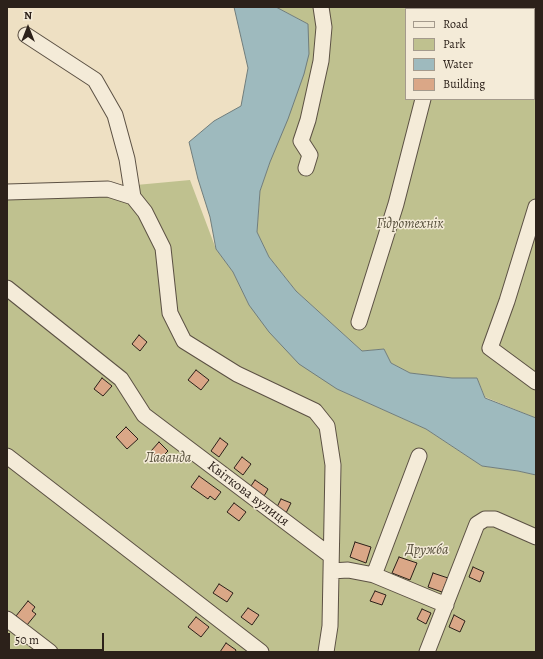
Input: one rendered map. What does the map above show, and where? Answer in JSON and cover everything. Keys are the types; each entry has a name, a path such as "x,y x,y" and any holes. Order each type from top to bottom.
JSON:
{"street":[{"path":"306,168 310,155 301,141 308,120 321,61 324,27 321,7"},
{"path":"26,35 95,80 115,115 127,159 133,197 145,212 163,248 170,313 184,341 237,374 316,411 327,426 333,465 330,626 326,652"},
{"path":"359,322 396,204 423,100"},
{"path":"7,192 108,189 133,197"},
{"path":"536,207 507,301 490,348 536,382"},
{"name":"Квіткова вулиця","path":"7,288 121,379 144,414 331,564"},
{"path":"7,456 260,652"},
{"path":"374,575 419,456"},
{"path":"427,652 477,524 485,519 495,519 536,537"},
{"path":"331,564 348,570 374,575 446,605"},
{"path":"7,619 50,652"}],"green space":[{"name":"Гідротехнік","path":"276,7 536,7 536,418 485,397 477,378 452,378 410,373 391,363 384,349 362,351 296,291 269,257 257,232 260,191 270,162 308,24"},
{"name":"Лаванда","path":"190,180 216,249 233,272 249,305 337,389 426,429 482,466 536,475 536,652 7,652 7,197"}],"water":[{"path":"234,7 276,7 308,24 309,54 304,74 260,191 257,232 269,257 296,291 362,351 384,349 391,363 410,373 452,378 477,378 485,398 536,418 536,475 482,466 426,429 337,389 299,364 269,332 249,305 233,272 216,249 210,217 198,179 189,142 214,121 241,106 248,68"}],"building":[{"path":"139,335 147,342 140,351 132,344"},
{"path":"196,370 209,380 201,390 188,380"},
{"path":"102,378 112,386 103,396 94,389"},
{"path":"126,427 138,439 127,449 116,437"},
{"path":"220,438 228,444 219,457 211,451"},
{"path":"159,442 168,451 159,460 151,451"},
{"path":"242,457 251,464 243,475 234,468"},
{"path":"199,476 221,492 215,500 210,496 208,499 191,487"},
{"path":"255,480 268,489 263,498 249,489"},
{"path":"281,499 291,503 286,513 276,509"},
{"path":"234,503 246,512 239,521 227,512"},
{"path":"355,542 371,547 366,563 350,557"},
{"path":"399,557 417,563 410,580 392,573"},
{"path":"473,567 484,572 480,582 469,577"},
{"path":"433,573 448,578 442,592 428,587"},
{"path":"219,584 233,593 227,602 213,593"},
{"path":"375,591 386,595 382,605 370,601"},
{"path":"28,601 35,607 32,611 36,614 27,625 16,616"},
{"path":"248,608 259,615 252,625 241,617"},
{"path":"422,609 431,613 426,624 417,619"},
{"path":"454,615 465,621 460,632 449,627"},
{"path":"196,617 209,627 201,637 188,627"},
{"path":"226,643 236,650 235,652 220,652"}],"park label":[{"name":"Дружба","path":"427,551"}]}
